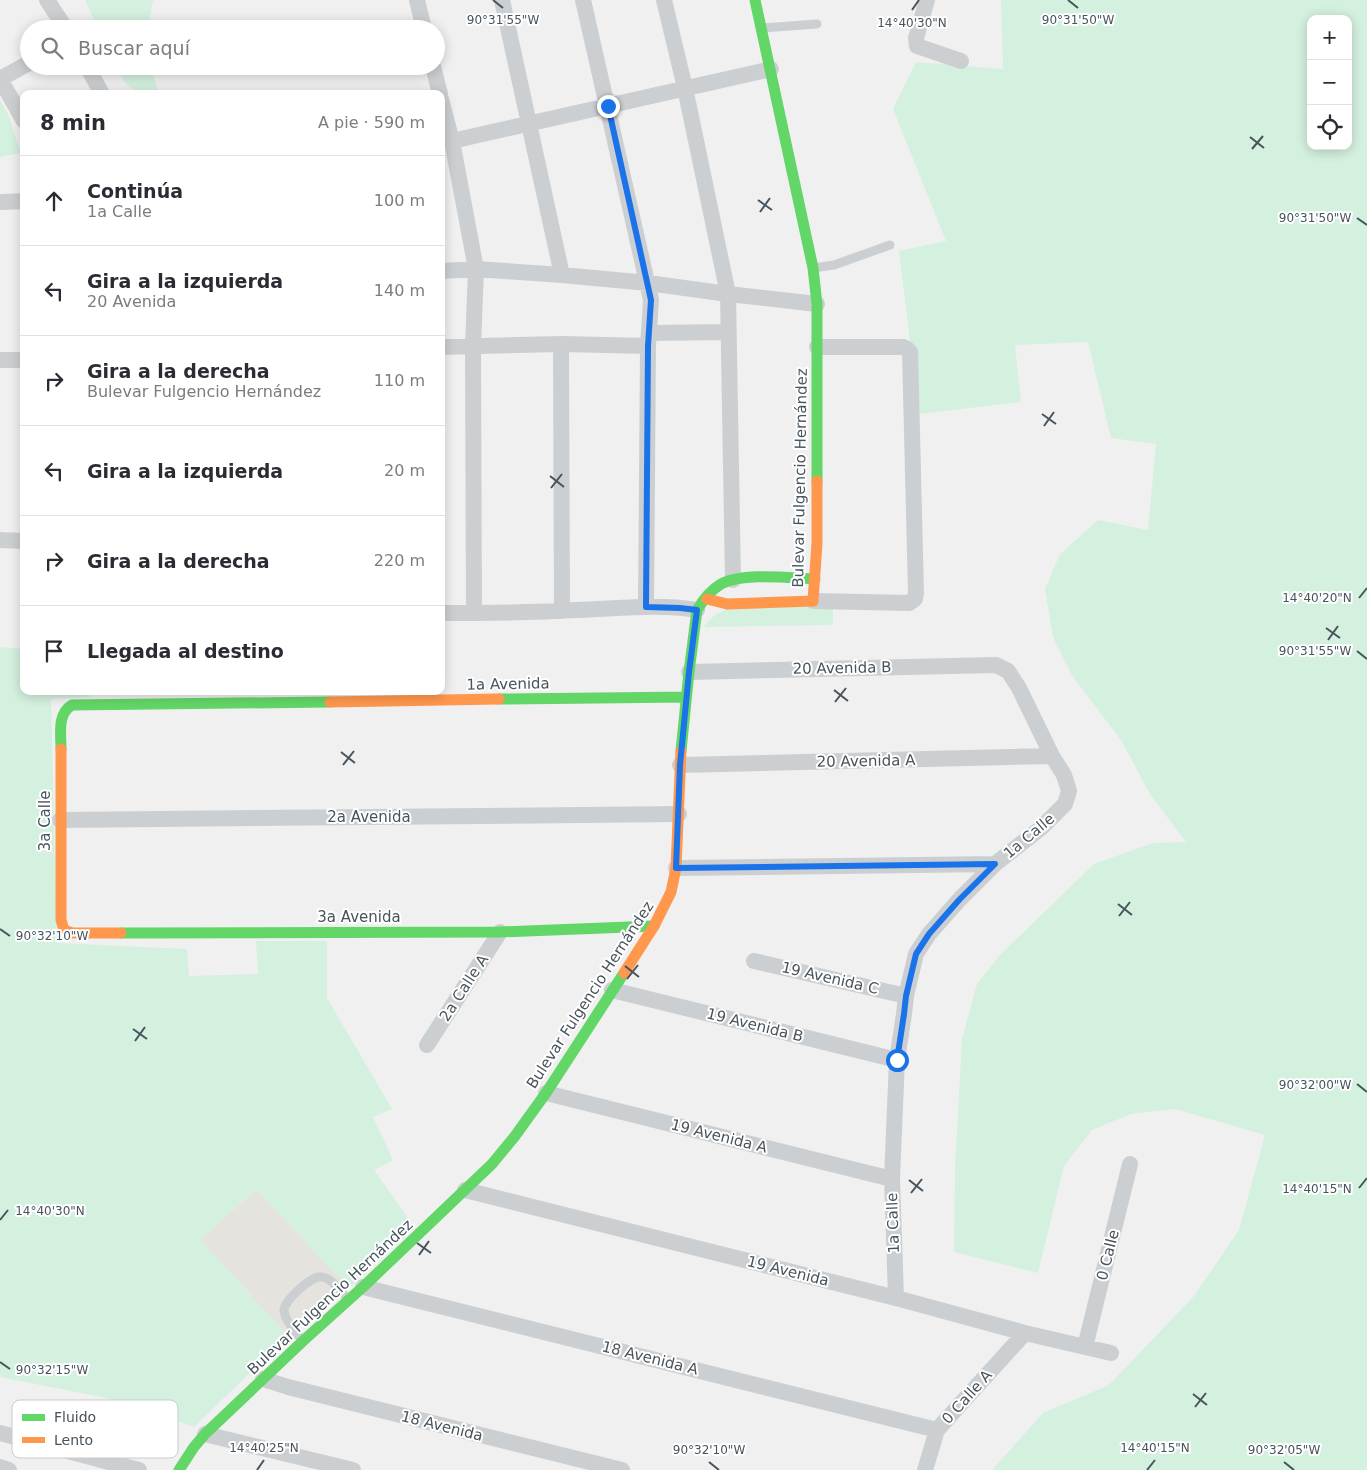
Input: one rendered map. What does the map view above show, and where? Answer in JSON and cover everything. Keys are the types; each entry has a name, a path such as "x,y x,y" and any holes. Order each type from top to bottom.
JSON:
{"street":[{"path":"47,0 60,20"},
{"path":"417,0 422,20"},
{"path":"502,0 562,275"},
{"path":"583,0 651,300 646,607"},
{"path":"664,0 685,88 728,294 733,580"},
{"name":"Bulevar Fulgencio Hernández","path":"179,1470 205,1434 492,1164 546,1093 654,926 671,892 676,868 680,765 686,697 702,604 813,601 817,544 817,304 813,268 755,0"},
{"path":"927,0 916,38 917,46 961,61"},
{"path":"20,68 0,79 20,113"},
{"path":"452,142 770,69"},
{"path":"92,75 100,90"},
{"path":"435,75 439,90"},
{"path":"445,115 452,142 476,268 473,346 474,613"},
{"path":"2,202 20,202"},
{"path":"445,271 476,268 562,275 817,304"},
{"path":"445,347 649,340 728,332"},
{"path":"561,344 562,611"},
{"path":"813,601 909,603 915,599 916,593 910,352 903,347 817,347"},
{"path":"0,360 20,360"},
{"path":"0,540 20,541"},
{"path":"445,613 646,607 680,608 702,604 721,584 733,580 752,578 815,579"},
{"name":"20 Avenida B","path":"689,672 996,665"},
{"name":"1a Calle","path":"896,1298 892,1179 897,1060 906,996 916,954 922,944 959,900 995,864 1041,828 1065,804 1068,791 1064,775 1052,756 1019,688 1008,671 996,665"},
{"name":"1a Avenida","path":"63,712 72,705 686,697"},
{"name":"3a Calle","path":"63,712 61,720 60,820 61,920 64,930"},
{"name":"20 Avenida A","path":"680,765 1052,756"},
{"name":"2a Avenida","path":"60,820 679,814"},
{"path":"676,868 995,864"},
{"name":"3a Avenida","path":"64,930 72,933 500,932 654,926"},
{"name":"2a Calle A","path":"427,1045 500,932"},
{"name":"19 Avenida C","path":"754,961 906,996"},
{"name":"19 Avenida B","path":"612,990 897,1060"},
{"name":"19 Avenida A","path":"546,1093 892,1179"},
{"name":"0 Calle","path":"1085,1347 1130,1164"},
{"name":"19 Avenida","path":"465,1190 896,1298 1025,1333 1111,1353"},
{"name":"18 Avenida A","path":"363,1287 937,1430"},
{"name":"0 Calle A","path":"925,1470 937,1430 1025,1333"},
{"name":"18 Avenida","path":"264,1379 288,1387 622,1470"},
{"path":"205,1434 353,1470"},
{"path":"94,1458 139,1470"},
{"path":"0,1468 9,1470"}],"lane":[{"path":"761,28 817,24"},
{"path":"813,268 834,265 890,245"},
{"path":"303,1341 287,1320 284,1310 285,1304 293,1296 316,1277 322,1276 330,1280 349,1299"}],"shaded area":[{"path":"256,1189 349,1288 288,1336 200,1240"}],"green space":[{"path":"85,0 153,0 150,20 94,20"},
{"path":"1001,0 1367,0 1367,1470 992,1470 1043,1413 1109,1385 1194,1296 1239,1230 1265,1135 1175,1109 1131,1114 1092,1130 1064,1166 1038,1273 954,1252 955,1169 962,1039 977,984 1000,955 1094,864 1153,843 1186,842 1150,794 1121,740 1073,677 1053,637 1045,589 1060,554 1098,520 1148,530 1156,444 1111,438 1088,342 1015,345 1021,402 919,414 899,251 946,241 893,109 916,62 1003,69"},
{"path":"120,75 154,75 158,90 136,90 126,84"},
{"path":"0,100 7,112 20,153 0,157"},
{"path":"730,607 833,607 833,625 703,627 715,615"},
{"path":"0,647 20,649 20,695 90,695 90,697 51,699 57,943 187,949 189,976 258,974 256,941 327,941 327,998 392,1109 373,1117 393,1160 374,1170 415,1228 349,1288 256,1189 200,1240 288,1336 194,1427 178,1421 178,1400 116,1400 0,1377"}],"traffic: fast":[{"path":"755,0 813,268 817,304 817,481"},
{"path":"681,751 697,610 705,599 714,589 730,580 754,577 815,579"},
{"path":"499,699 686,697"},
{"path":"61,749 62,719 64,713 72,705 330,702"},
{"path":"121,933 500,932 654,926"},
{"path":"179,1470 205,1434 492,1164 546,1093 624,973"}],"traffic: slow":[{"path":"707,599 727,604 813,601 817,543 817,481"},
{"path":"330,702 499,699"},
{"path":"61,749 61,920 64,930 72,933 121,933"},
{"path":"624,973 654,926 671,892 676,868 681,751"}],"route":[{"path":"608,106 651,300 648,346 646,607 697,610 680,765 676,868 995,864 929,934 916,954 906,996 897,1060"}]}
